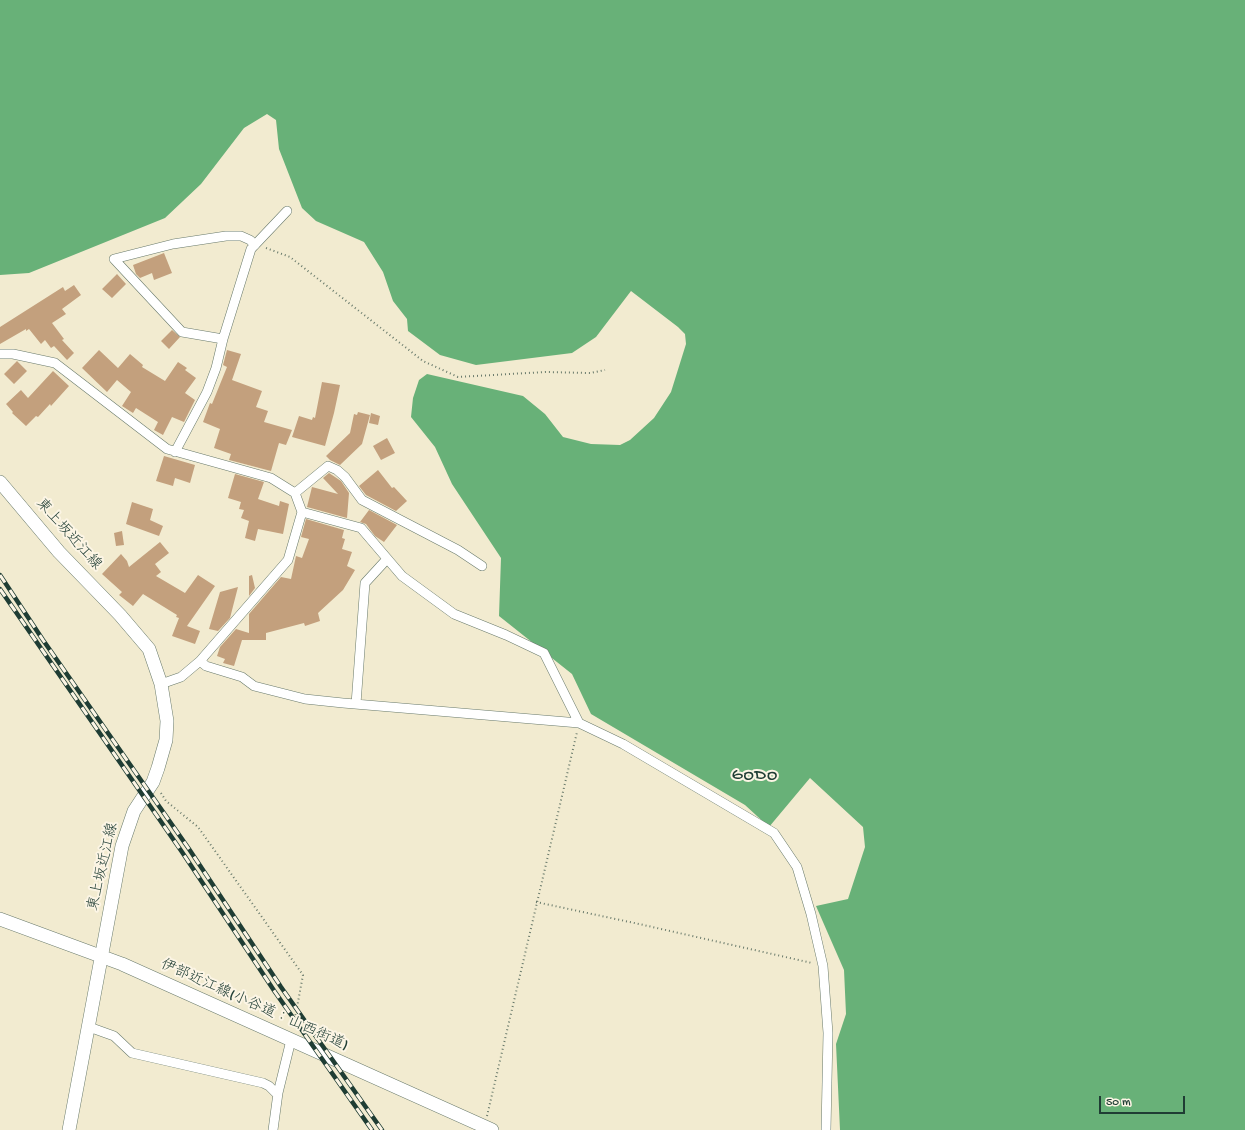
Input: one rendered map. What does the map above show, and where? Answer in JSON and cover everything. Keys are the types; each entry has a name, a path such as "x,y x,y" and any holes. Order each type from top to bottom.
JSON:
{"main road":[{"name":"東上坂近江線","path":"0,482 59,552 120,615 149,649 161,684 167,721 166,740 153,782 134,811 122,846 69,1130"},
{"name":"伊部近江線(小谷道：山西街道)","path":"0,919 122,964 489,1128"}],"street":[{"path":"175,452 207,392 216,368 251,249 287,212"},
{"path":"224,339 182,332 114,259 174,244 226,236 241,236 255,244"},
{"path":"0,354 13,354 55,363 167,449 270,478 294,493 302,512 288,560 200,661 181,677 161,684"},
{"path":"294,493 328,466 337,470 345,477 362,500 458,550 482,566"},
{"path":"302,512 362,528 402,576 454,614 506,635 544,653 579,723"},
{"path":"356,704 365,583 387,559"},
{"path":"200,661 206,666 242,677 254,686 305,699 579,723 623,744 774,833 798,867 823,966 828,1033 826,1130"},
{"path":"89,1027 114,1036 132,1054 263,1083 278,1093"},
{"path":"273,1130 278,1093 291,1040"}],"path":[{"path":"255,244 290,257 423,361 458,377 545,372 590,373 605,370"},
{"path":"489,1128 536,902 579,723"},
{"path":"153,782 166,801 198,827 303,975 291,1040"},
{"path":"536,902 823,966"}],"green space":[{"path":"0,0 1245,0 1245,1130 840,1130 836,1044 846,1014 844,970 816,906 848,899 865,847 863,827 810,778 769,827 745,805 591,714 572,674 499,616 501,558 452,484 435,447 411,417 413,398 419,380 427,374 523,396 545,414 563,437 591,444 620,445 630,440 654,418 671,392 686,344 685,334 631,291 596,337 572,353 476,365 440,355 408,331 407,319 393,301 383,272 364,242 316,221 302,208 279,149 276,120 267,114 244,128 201,184 165,218 29,273 0,275"}],"building":[{"path":"164,253 172,273 154,280 152,273 140,278 136,274 133,265"},
{"path":"117,274 126,284 112,298 102,289"},
{"path":"74,285 81,295 62,309 66,314 52,323 64,339 62,340 74,353 67,360 54,346 51,348 45,340 41,344 29,329 26,331 26,329 0,344 0,327 63,287 65,291"},
{"path":"172,330 180,337 169,349 161,341"},
{"path":"99,350 118,368 130,354 143,365 142,367 165,381 178,362 187,368 185,370 196,378 185,393 195,400 184,422 172,417 163,435 154,430 158,422 136,408 133,413 122,406 131,392 117,380 107,392 82,368"},
{"path":"227,350 241,354 232,380 262,391 256,407 268,411 264,422 292,430 286,445 279,443 271,471 229,460 231,454 214,448 220,429 203,422 227,367 223,365"},
{"path":"17,361 27,371 14,384 4,374"},
{"path":"53,371 69,386 51,406 50,404 38,417 36,416 26,426 12,413 13,412 6,404 21,390 28,398"},
{"path":"322,382 340,385 325,446 292,437 299,416 312,420 313,417 315,418"},
{"path":"358,412 370,415 362,444 340,465 330,460 326,456 350,433 354,414 357,415"},
{"path":"371,413 380,416 378,425 369,423"},
{"path":"387,438 395,453 381,460 373,446"},
{"path":"164,456 195,465 190,483 175,478 173,486 156,481"},
{"path":"378,470 392,488 394,487 407,501 396,511 366,495 359,486"},
{"path":"329,473 341,481 349,493 347,518 307,507 312,487 338,494 323,478"},
{"path":"235,474 264,482 258,499 279,506 280,501 289,504 283,534 258,529 255,541 245,538 249,521 241,518 244,510 239,509 241,502 228,498"},
{"path":"132,502 153,509 150,520 163,526 159,536 126,524"},
{"path":"369,510 397,525 384,542 375,536 366,524 360,522"},
{"path":"306,519 344,530 342,538 345,539 342,549 352,552 347,566 355,570 343,590 318,613 320,621 305,626 304,623 266,633 266,640 242,640 234,666 223,663 225,659 217,656 220,647 236,629 249,633 249,614 281,577 291,579 296,556 302,558 309,539 301,537"},
{"path":"122,531 124,545 116,546 114,533"},
{"path":"160,542 169,553 155,564 161,572 156,576 185,593 198,575 215,586 187,626 200,631 195,644 172,636 179,618 176,617 177,615 143,594 133,606 119,595 122,592 102,574 121,554 127,561 129,567"},
{"path":"252,575 255,588 249,596 249,576"},
{"path":"238,587 230,618 218,631 209,629 220,592"}],"railway":[{"path":"0,575 43,640 189,849 281,987 382,1130"},
{"path":"0,589 182,852 275,992 372,1130"}],"district":[{"name":"GODO","path":"755,776"}]}
